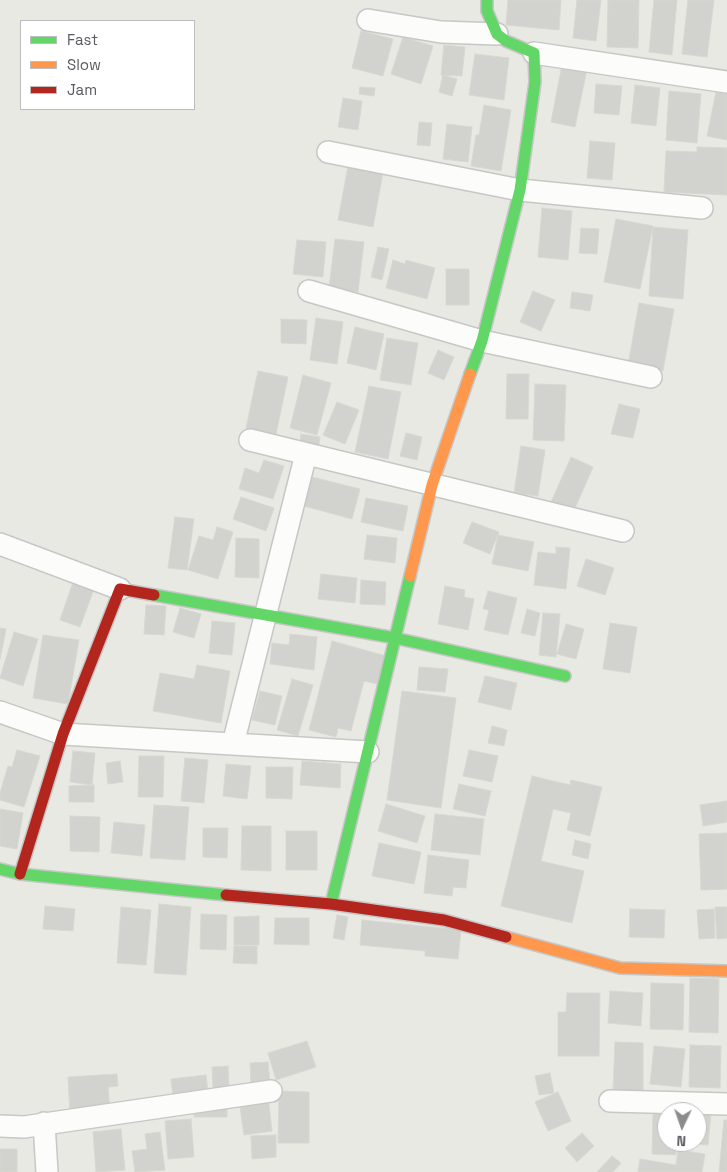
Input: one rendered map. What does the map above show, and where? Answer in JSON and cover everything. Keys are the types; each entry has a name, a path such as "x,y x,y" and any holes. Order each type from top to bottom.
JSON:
{"street":[{"path":"487,0 487,12 496,34 506,41 534,53 727,82"},
{"path":"368,20 441,32 496,34"},
{"path":"331,904 432,485 482,340 520,190 535,82 534,53"},
{"path":"328,152 520,190 702,208"},
{"path":"308,291 482,340 651,377"},
{"path":"250,440 623,531"},
{"path":"233,744 306,454"},
{"path":"0,544 120,589 395,638 565,676"},
{"path":"20,874 63,734 120,589"},
{"path":"0,712 63,734 368,752"},
{"path":"0,869 20,874 166,890 331,904 444,920 620,968 727,971"},
{"path":"0,1126 24,1127 271,1091"},
{"path":"610,1101 727,1104"},
{"path":"44,1123 47,1172"}],"building":[{"path":"508,0 561,0 559,30 506,25"},
{"path":"577,0 601,0 596,41 573,38"},
{"path":"608,0 639,0 638,48 607,47"},
{"path":"654,0 677,0 672,55 649,52"},
{"path":"688,0 714,0 707,57 682,54"},
{"path":"361,31 393,39 383,76 352,68"},
{"path":"403,37 433,46 421,84 391,74"},
{"path":"444,45 465,47 462,76 441,75"},
{"path":"475,54 509,58 504,100 469,95"},
{"path":"562,65 587,69 575,127 551,122"},
{"path":"443,75 457,79 452,96 439,92"},
{"path":"596,84 622,86 619,115 594,113"},
{"path":"635,85 660,88 656,126 631,123"},
{"path":"360,87 375,88 374,96 359,94"},
{"path":"669,91 701,94 697,143 666,140"},
{"path":"716,92 727,94 727,140 707,136"},
{"path":"343,98 362,101 358,130 338,127"},
{"path":"484,105 511,110 501,171 471,166 476,135 479,135"},
{"path":"419,122 432,123 430,146 417,145"},
{"path":"447,124 472,127 468,162 443,159"},
{"path":"590,141 615,143 612,180 587,178"},
{"path":"697,147 727,148 727,195 664,192 666,151 697,152"},
{"path":"348,166 383,173 373,227 338,220"},
{"path":"542,208 572,211 568,260 538,257"},
{"path":"616,219 653,226 640,289 604,282"},
{"path":"653,227 688,230 683,299 649,296"},
{"path":"581,228 599,229 597,254 579,253"},
{"path":"335,239 364,242 358,292 329,288"},
{"path":"297,240 326,242 323,277 293,274"},
{"path":"378,247 389,249 382,280 371,277"},
{"path":"393,260 405,264 406,260 435,268 427,299 386,288"},
{"path":"446,269 469,269 469,305 446,305"},
{"path":"533,291 555,300 541,331 520,322"},
{"path":"572,292 593,295 590,311 570,308"},
{"path":"639,303 674,309 663,371 628,365"},
{"path":"316,318 343,322 337,364 310,360"},
{"path":"281,319 307,320 306,344 281,343"},
{"path":"355,327 384,334 376,370 347,363"},
{"path":"387,338 418,343 411,385 380,380"},
{"path":"438,350 454,357 444,380 428,373"},
{"path":"258,371 288,377 276,434 246,428"},
{"path":"507,374 529,374 528,419 506,419"},
{"path":"303,375 331,383 317,435 290,428"},
{"path":"535,384 566,385 564,441 533,440"},
{"path":"369,386 401,392 388,459 355,452"},
{"path":"337,402 359,410 345,444 323,435"},
{"path":"619,404 640,409 633,438 611,434"},
{"path":"406,433 422,437 417,460 400,456"},
{"path":"301,434 320,437 318,451 299,448"},
{"path":"521,446 545,450 538,496 514,493"},
{"path":"571,457 593,467 573,513 551,502"},
{"path":"264,460 284,466 273,499 239,489 245,468 259,473"},
{"path":"312,477 360,489 352,519 304,506"},
{"path":"241,497 274,508 266,531 233,519"},
{"path":"366,498 408,506 403,531 361,522"},
{"path":"175,517 194,519 187,570 168,568"},
{"path":"472,522 499,532 490,554 463,543"},
{"path":"217,527 233,532 218,579 188,570 199,536 213,540"},
{"path":"367,535 397,538 395,563 364,559"},
{"path":"498,535 534,542 528,571 492,564"},
{"path":"236,538 259,539 259,578 235,577"},
{"path":"556,547 570,548 566,589 534,585 538,552 556,554"},
{"path":"586,559 614,568 605,595 577,586"},
{"path":"76,573 97,581 80,627 60,620"},
{"path":"321,574 357,578 355,603 318,599"},
{"path":"361,580 386,582 385,605 360,604"},
{"path":"445,586 465,590 464,597 474,599 468,630 438,624"},
{"path":"488,591 517,598 508,635 484,630 489,610 483,609"},
{"path":"146,605 166,606 164,635 144,634"},
{"path":"180,608 201,614 194,638 173,632"},
{"path":"527,609 540,613 535,636 521,633"},
{"path":"543,613 560,614 556,657 539,655"},
{"path":"212,621 235,623 232,655 209,653"},
{"path":"610,623 637,627 630,673 603,669"},
{"path":"566,624 584,629 576,659 557,654"},
{"path":"0,628 6,629 0,659"},
{"path":"14,632 38,639 23,686 0,678"},
{"path":"290,634 317,637 314,670 270,664 272,643 289,645"},
{"path":"43,635 79,640 68,704 33,698"},
{"path":"332,641 386,656 378,684 364,681 351,731 338,728 336,737 309,730"},
{"path":"197,665 230,671 221,723 153,711 160,673 194,679"},
{"path":"419,667 448,669 445,692 417,690"},
{"path":"485,676 517,683 511,710 478,702"},
{"path":"292,679 313,685 298,736 277,730"},
{"path":"260,691 282,696 275,725 252,720"},
{"path":"402,691 456,698 441,808 387,800"},
{"path":"492,726 507,730 504,746 488,743"},
{"path":"17,750 40,756 24,807 0,800 0,793 8,766 12,767"},
{"path":"469,750 498,756 492,782 463,776"},
{"path":"73,751 95,753 92,785 70,782"},
{"path":"139,756 164,756 163,797 138,797"},
{"path":"185,758 208,760 204,803 181,801"},
{"path":"120,761 123,782 108,784 106,763"},
{"path":"302,761 341,764 340,788 300,785"},
{"path":"226,764 251,766 247,799 223,796"},
{"path":"266,767 293,767 292,799 266,798"},
{"path":"532,776 570,785 571,780 602,787 590,836 567,830 571,813 553,809 541,861 584,871 572,923 501,906"},
{"path":"459,784 491,791 485,816 453,809"},
{"path":"94,785 94,802 69,802 69,786"},
{"path":"727,801 727,822 703,826 700,805"},
{"path":"386,804 425,816 417,843 378,831"},
{"path":"154,805 189,807 185,860 150,858"},
{"path":"0,809 23,813 17,849 0,846"},
{"path":"435,814 484,819 480,855 431,850"},
{"path":"70,816 100,817 99,852 70,851"},
{"path":"114,822 145,825 142,856 111,853"},
{"path":"242,826 271,826 271,871 241,870"},
{"path":"203,828 228,828 227,858 203,857"},
{"path":"286,831 317,831 317,870 286,870"},
{"path":"727,833 727,889 701,890 699,834"},
{"path":"575,840 591,844 588,859 572,855"},
{"path":"379,843 421,852 414,884 372,876"},
{"path":"428,855 469,860 466,888 453,887 452,896 424,893"},
{"path":"159,904 191,907 186,975 154,973"},
{"path":"45,906 75,909 73,931 43,929"},
{"path":"121,907 151,910 146,965 117,963"},
{"path":"715,907 727,907 727,938 717,939"},
{"path":"630,909 665,910 664,938 629,937"},
{"path":"714,909 715,938 699,939 697,910"},
{"path":"201,914 227,915 226,950 200,949"},
{"path":"337,915 348,917 344,940 333,938"},
{"path":"259,916 259,945 234,945 234,917"},
{"path":"275,918 309,918 309,945 274,944"},
{"path":"362,920 461,930 458,959 425,956 425,951 360,945"},
{"path":"234,946 257,946 257,964 233,963"},
{"path":"690,978 719,979 718,1033 689,1032"},
{"path":"651,983 684,984 683,1030 650,1029"},
{"path":"610,991 643,993 641,1026 608,1023"},
{"path":"567,993 600,993 599,1056 558,1056 558,1012 566,1012"},
{"path":"307,1041 316,1067 276,1080 268,1053"},
{"path":"615,1042 643,1043 643,1091 613,1090"},
{"path":"690,1045 721,1046 720,1088 689,1087"},
{"path":"654,1046 685,1049 681,1087 650,1084"},
{"path":"268,1062 270,1085 251,1087 250,1063"},
{"path":"228,1066 229,1087 213,1088 212,1067"},
{"path":"550,1073 554,1093 539,1095 535,1076"},
{"path":"117,1074 118,1086 108,1087 110,1111 70,1114 68,1077"},
{"path":"206,1075 208,1093 173,1097 171,1079"},
{"path":"279,1091 309,1092 309,1143 278,1143"},
{"path":"558,1092 571,1121 548,1131 535,1102"},
{"path":"268,1096 272,1131 244,1135 239,1100"},
{"path":"227,1104 227,1117 194,1117 194,1105"},
{"path":"653,1112 657,1112 657,1152 676,1152 676,1155 652,1154"},
{"path":"707,1114 711,1114 707,1145"},
{"path":"191,1119 194,1157 168,1159 165,1121"},
{"path":"724,1120 727,1120 727,1172 719,1172"},
{"path":"121,1129 125,1170 96,1172 93,1132"},
{"path":"160,1132 165,1170 135,1172 132,1151 147,1149 145,1134"},
{"path":"582,1133 594,1146 577,1162 565,1148"},
{"path":"276,1135 276,1157 252,1159 251,1136"},
{"path":"0,1149 17,1149 17,1172 0,1172"},
{"path":"678,1152 705,1154 702,1172 638,1172 640,1159 676,1165"},
{"path":"612,1156 621,1163 613,1172 597,1172"}],"traffic: fast":[{"path":"470,374 482,341 520,190 535,82 534,53 506,41 497,34 487,11 487,0"},
{"path":"331,904 410,576"},
{"path":"154,595 395,638 565,676"},
{"path":"0,869 20,874 226,895"}],"traffic: slow":[{"path":"410,576 432,485 470,374"},
{"path":"506,937 620,968 727,971"}],"traffic: jam":[{"path":"20,874 63,734 120,589 154,595"},
{"path":"226,895 331,904 444,920 506,937"}]}
